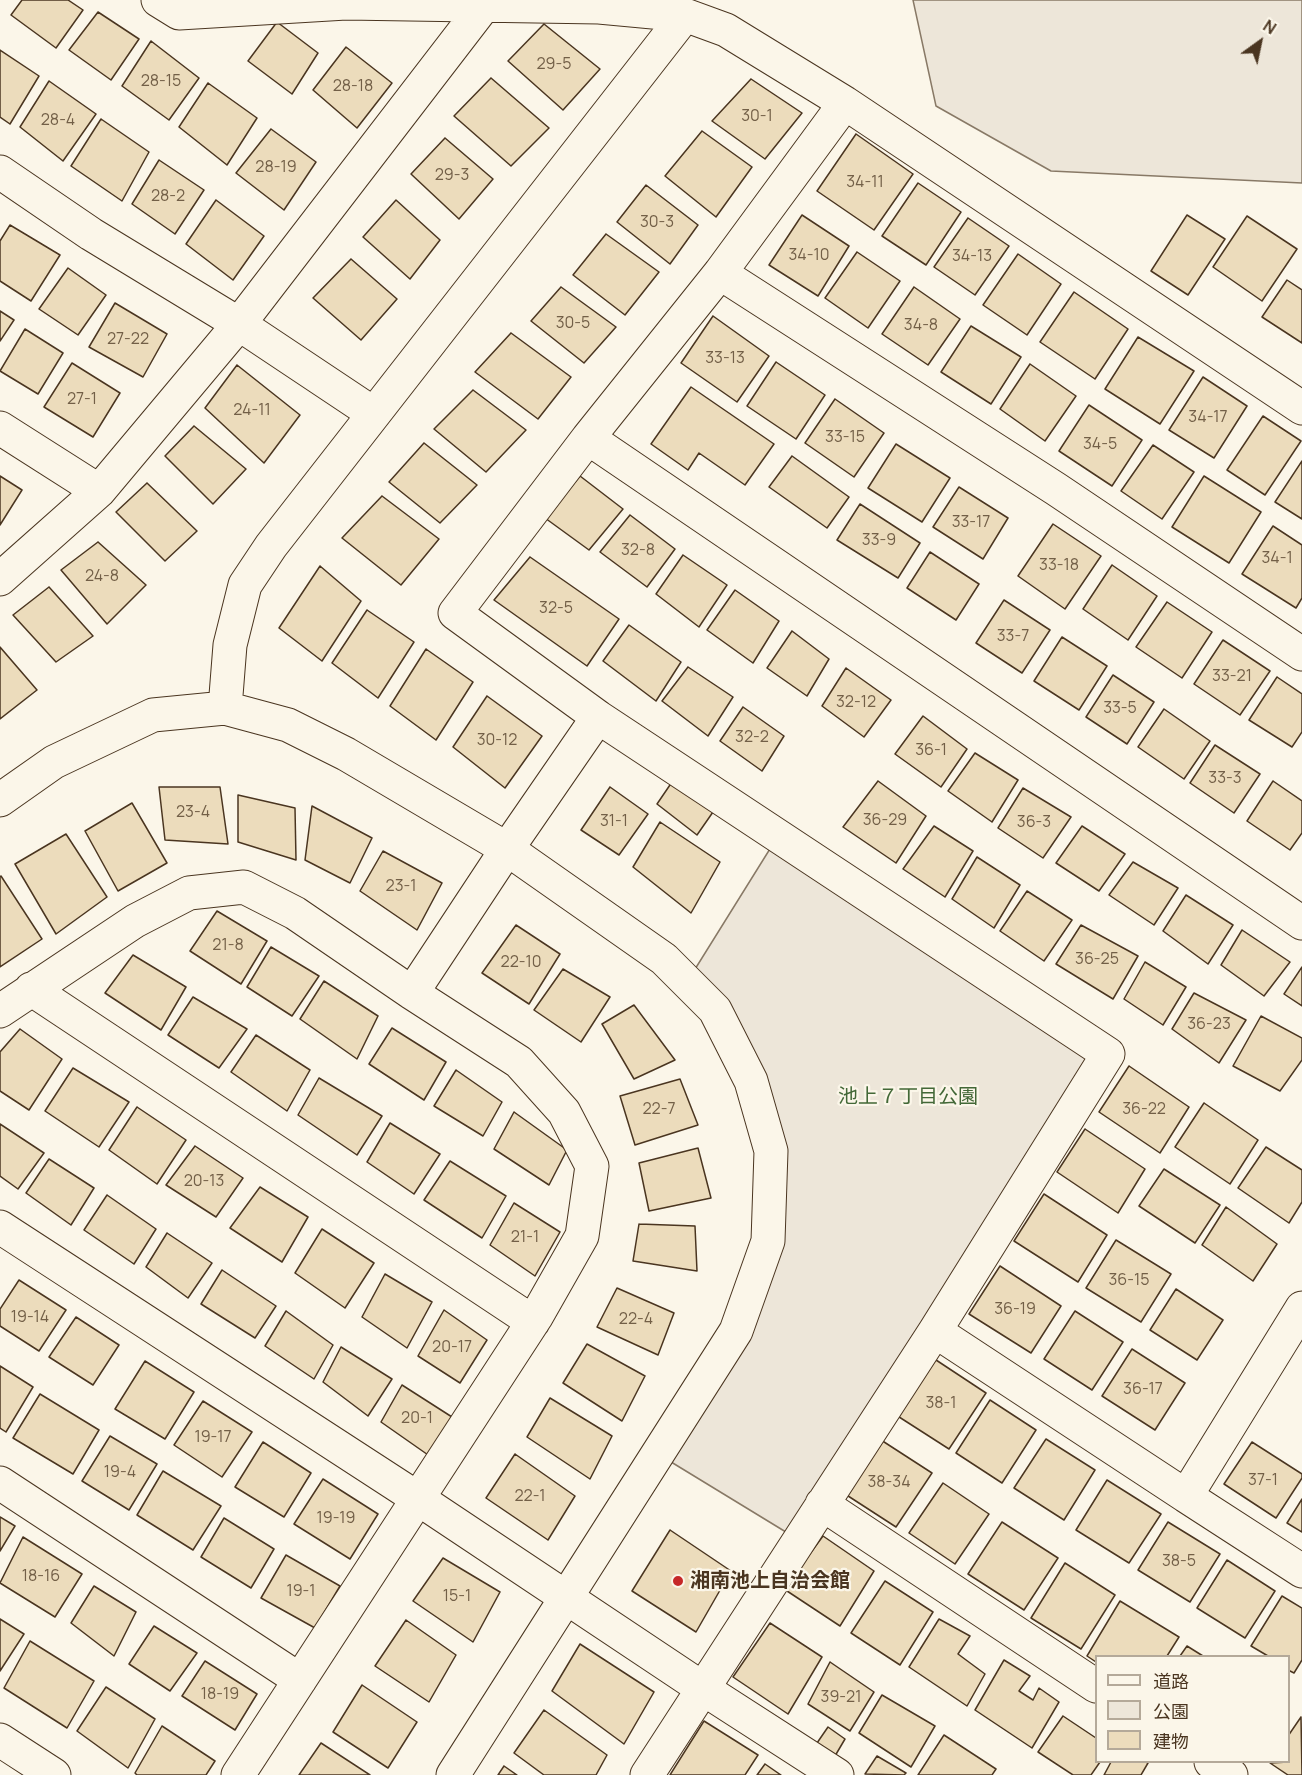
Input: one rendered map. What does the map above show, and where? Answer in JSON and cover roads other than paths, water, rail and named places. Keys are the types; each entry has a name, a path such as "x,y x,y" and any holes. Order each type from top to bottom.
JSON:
{"street":[{"path":"158,0 179,13 346,3 599,6 684,15 726,30 845,103 1302,408"},
{"path":"0,579 99,491 239,324 485,4"},
{"path":"225,708 230,645 245,585 271,546 684,15"},
{"path":"647,1775 934,1331 1108,1054 598,717 455,613 588,438 720,273 845,103"},
{"path":"0,172 91,234 239,324 374,414"},
{"path":"720,273 1056,489 1302,654"},
{"path":"0,428 99,491"},
{"path":"588,438 1302,922"},
{"path":"0,800 54,762 153,715 225,708 288,724 346,754 507,849 664,959 715,1010 751,1081 771,1151 768,1241 736,1331 453,1775"},
{"path":"412,993 598,717"},
{"path":"0,1011 135,921 189,893 244,887 295,913 412,993 519,1062 564,1112 592,1166 582,1236 532,1322 238,1775"},
{"path":"31,989 532,1322"},
{"path":"0,1227 837,1775"},
{"path":"1186,1496 1302,1308"},
{"path":"934,1331 1302,1571"},
{"path":"0,1483 300,1680"},
{"path":"822,1504 1095,1685"},
{"path":"0,1740 54,1775"},
{"path":"1214,1763 1231,1775"}],"place":[{"name":"湘南池上自治会館","path":"678,1581"}],"park label":[{"name":"池上７丁目公園","path":"908,1097"}]}
